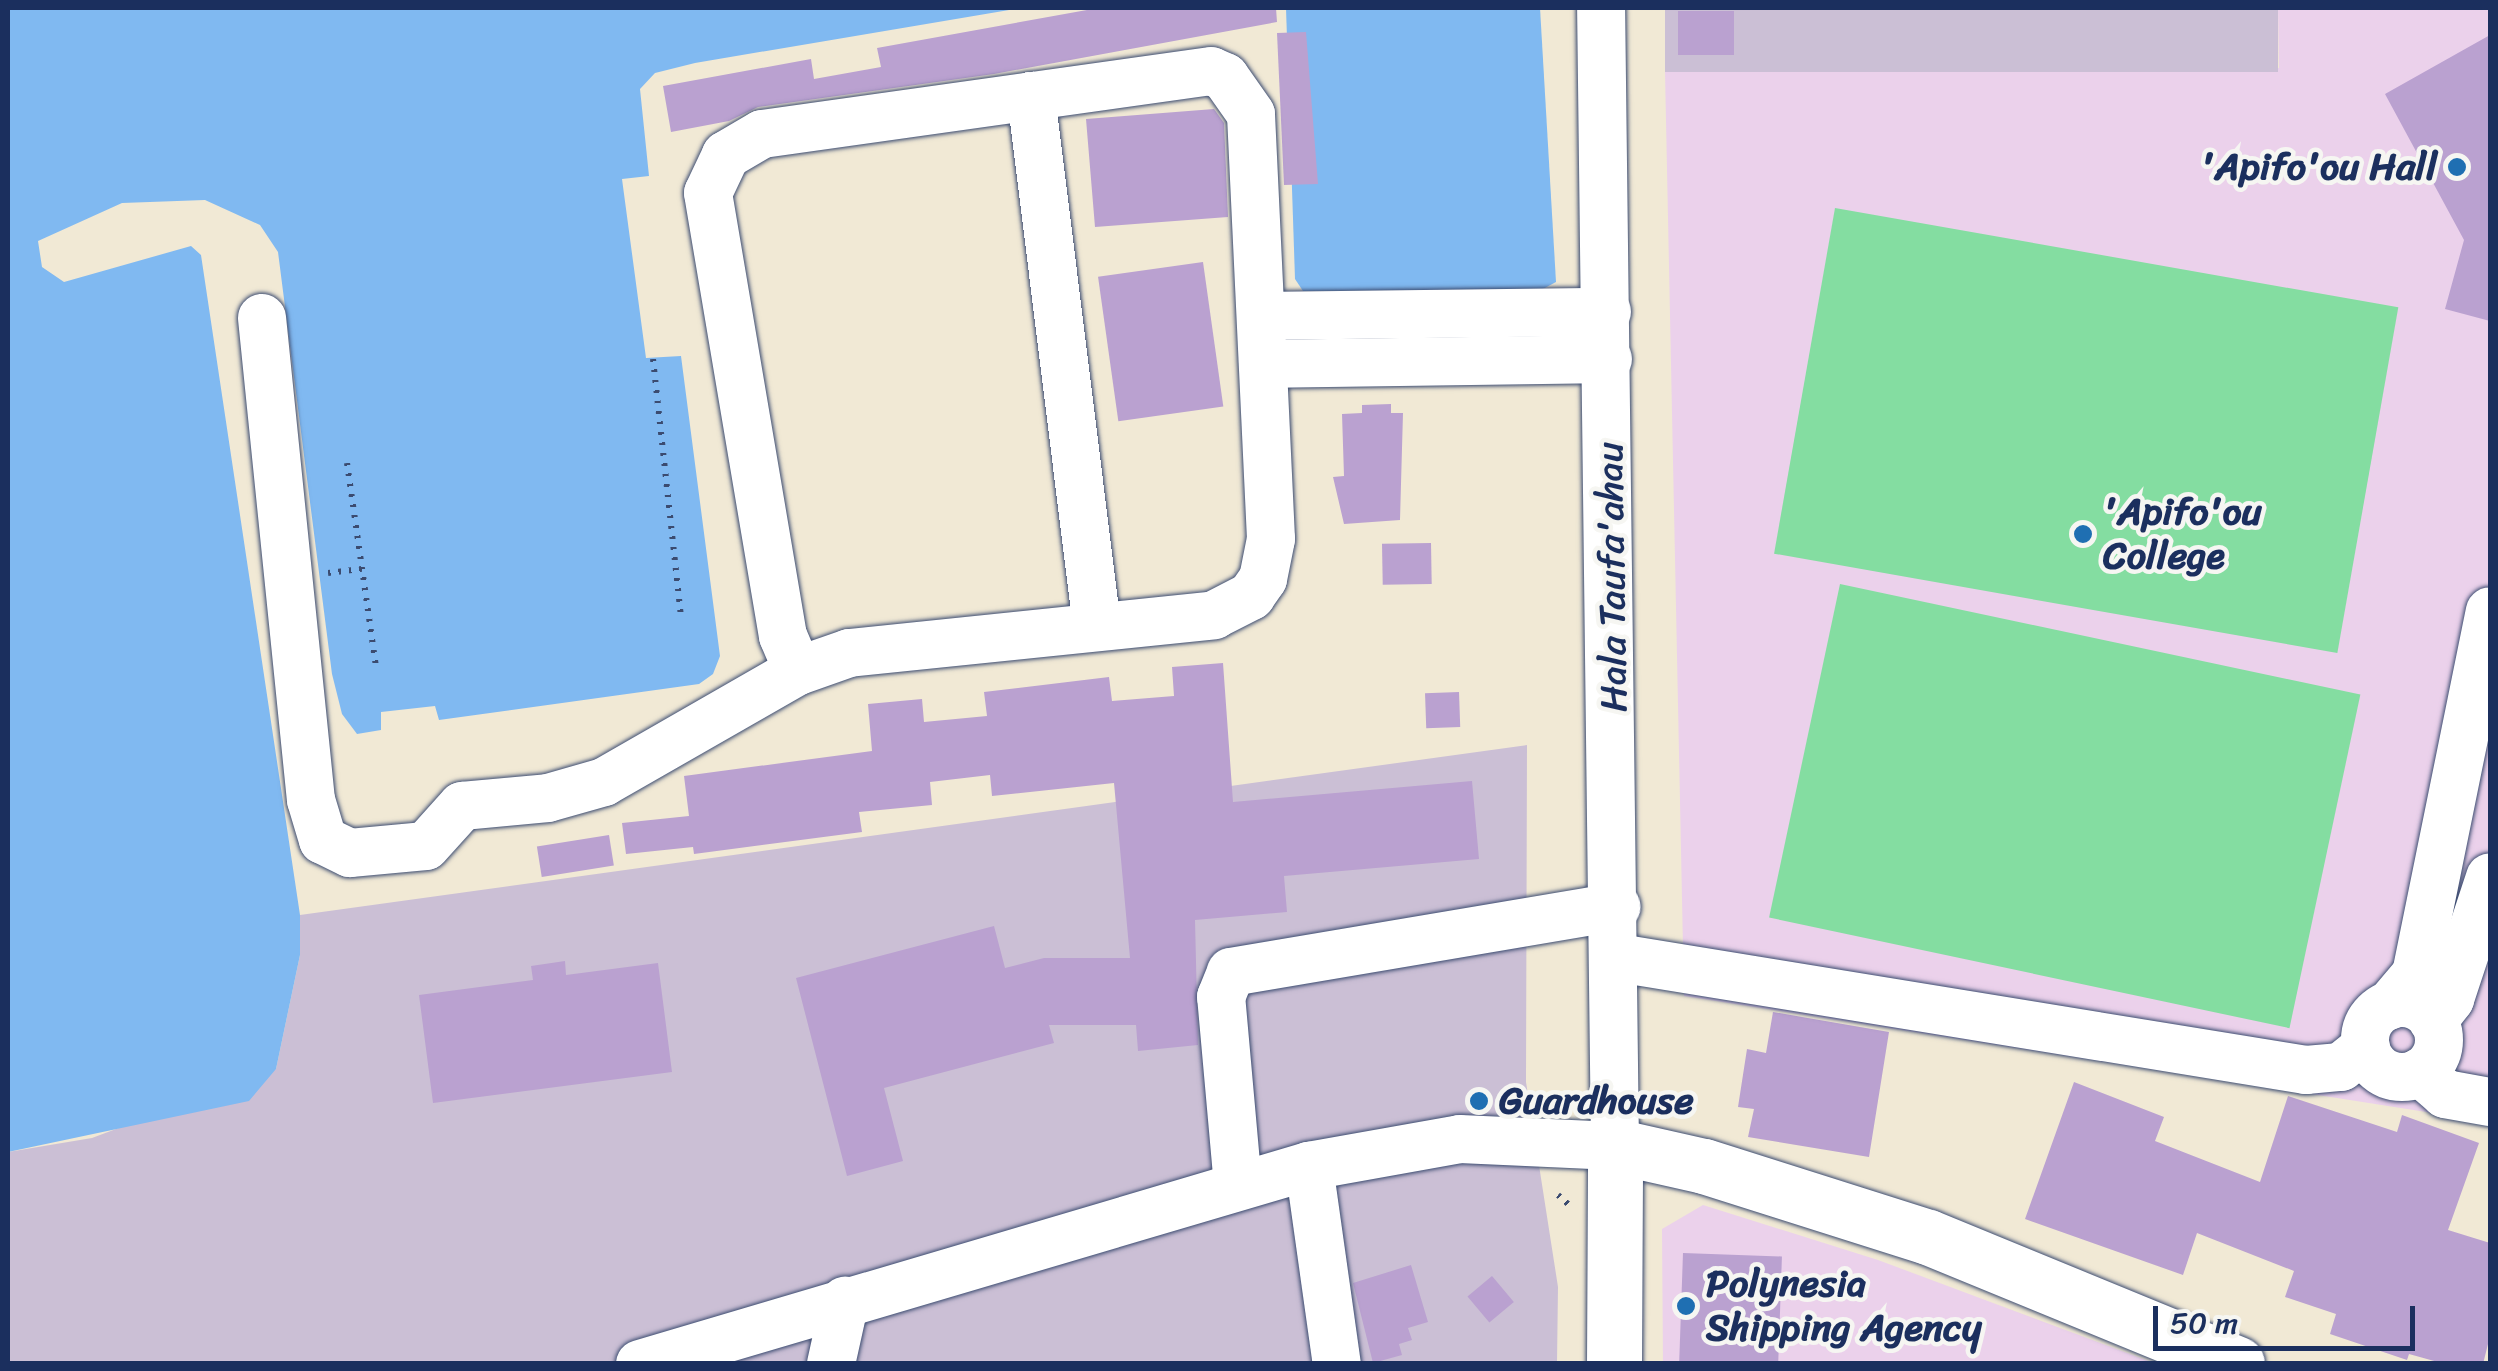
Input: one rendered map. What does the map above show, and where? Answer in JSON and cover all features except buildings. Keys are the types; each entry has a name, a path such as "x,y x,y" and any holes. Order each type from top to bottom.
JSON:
{"main road":[{"path":"1614,1364 1615,1146 1704,1166 1928,1237 2237,1364"}],"street":[{"name":"Hala Taufa'ahau","path":"1601,8 1618,958 1615,1146"},
{"path":"262,318 311,800 322,840 350,853 426,846 462,806 548,798 604,782 798,671 850,653 1214,615 1250,596 1263,579 1270,538 1251,114 1237,87 1211,71 762,134 726,155 714,173 708,193 783,636 798,671"},
{"path":"1031,96 1097,627"},
{"path":"1261,316 1608,312"},
{"path":"1263,364 1608,359"},
{"path":"1618,958 2306,1070 2341,1067 2366,1047 2370,1022 2406,994 2416,974 2490,610"},
{"path":"2433,1021 2450,999 2490,877"},
{"path":"1238,1186 1221,997 1231,972 1617,907"},
{"path":"2389,1006 2414,1005 2433,1021 2438,1046 2420,1072"},
{"path":"2366,1047 2388,1075 2420,1072 2445,1094 2490,1102"},
{"path":"640,1364 1309,1166 1460,1138 1615,1146"},
{"path":"1309,1166 1337,1364"},
{"path":"831,1364 844,1301"}],"path":[{"path":"653,358 681,618"},
{"path":"347,463 376,668"},
{"path":"311,574 362,569"}],"shaded area":[{"path":"1665,8 2278,8 2278,72 1665,72"},
{"name":"'Apifo'ou College","path":"2278,8 2490,8 2490,1122 1684,996 1665,72 2279,68"},
{"path":"1527,745 1526,1082 1558,1287 1557,1363 8,1364 8,1152 92,1138 276,1069 300,955 300,915"},
{"path":"1703,1205 1878,1260 2154,1363 1663,1363 1662,1229"}],"green space":[{"path":"1835,208 2398,307 2337,653 1774,554"},
{"path":"1840,584 2360,695 2289,1028 1769,918"}],"water":[{"path":"8,8 1021,8 695,63 655,73 640,89 649,176 622,179 646,358 681,356 720,656 713,674 699,684 439,720 435,706 381,712 381,730 357,734 342,714 332,674 278,252 260,225 205,200 122,203 38,241 42,267 64,282 191,246 201,255 300,915 300,955 276,1069 249,1101 8,1152"},
{"path":"1286,8 1540,8 1556,282 1541,290 1303,291 1295,279"}],"place":[{"name":"'Apifo'ou Hall","path":"2457,167"},
{"name":"'Apifo'ou College","path":"2083,534"},
{"name":"Guardhouse","path":"1479,1101"},
{"name":"Polynesia Shipping Agency","path":"1686,1306"}]}
